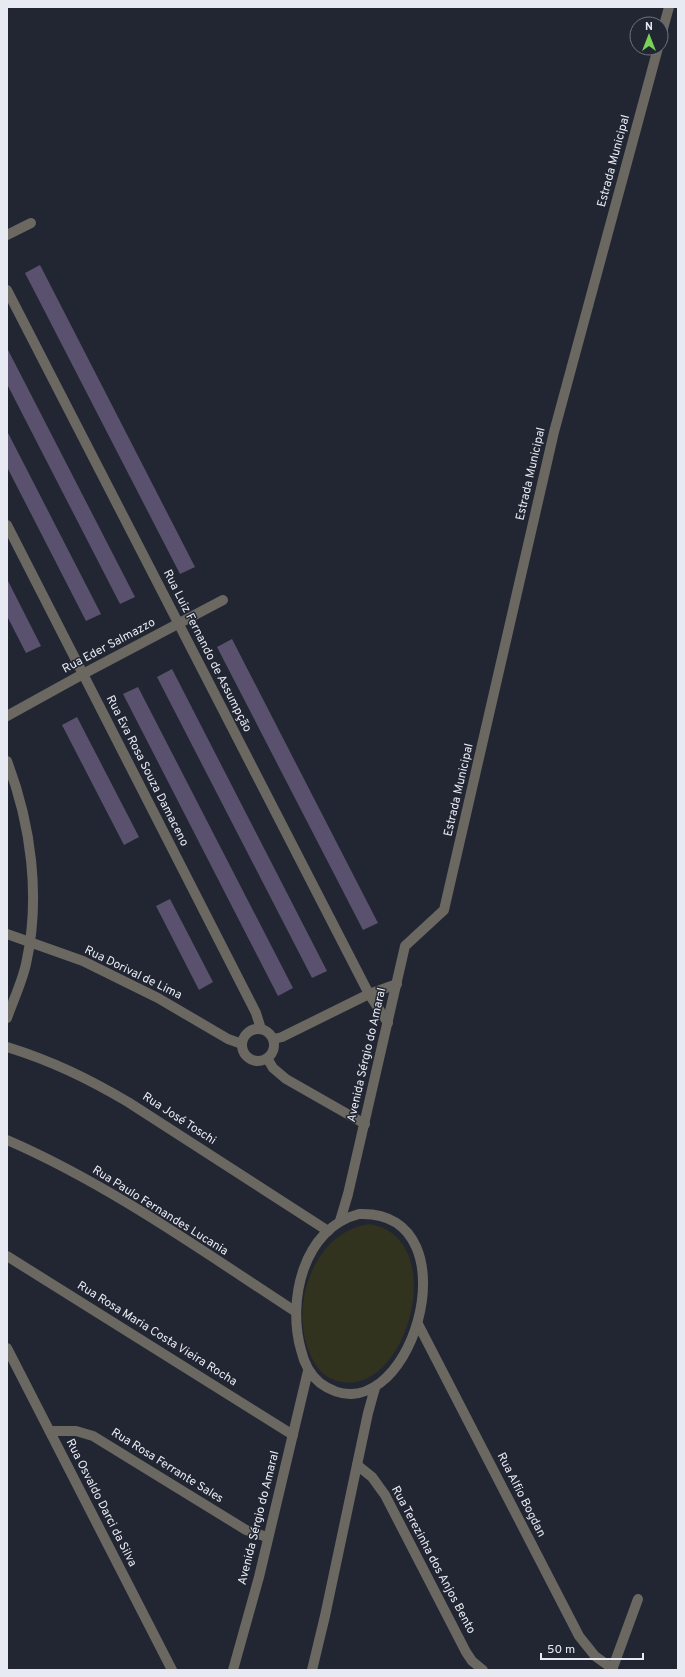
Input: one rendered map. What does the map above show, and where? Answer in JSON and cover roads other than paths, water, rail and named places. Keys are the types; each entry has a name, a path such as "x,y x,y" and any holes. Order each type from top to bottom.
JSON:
{"street":[{"name":"Estrada Municipal","path":"444,910 554,432 656,56"},
{"path":"7,235 31,223"},
{"name":"Rua Luiz Fernando de Assumpção","path":"7,290 369,994 388,1023"},
{"name":"Rua Eva Rosa Souza Damaceno","path":"7,525 256,1013 261,1029"},
{"name":"Rua Eder Salmazzo","path":"7,716 223,600"},
{"path":"7,761 21,804 31,857 32,891 30,943 26,966 7,1018"},
{"name":"Avenida Sérgio do Amaral","path":"340,1221 365,1124 405,946 444,910"},
{"name":"Rua Dorival de Lima","path":"7,934 83,961 158,998 228,1039 242,1044"},
{"path":"274,1039 282,1037 369,994 396,984"},
{"path":"256,1029 261,1029 271,1034 274,1039 274,1050 267,1058 256,1060 246,1055 242,1044 246,1034 256,1029"},
{"name":"Rua José Toschi","path":"7,1047 42,1058 97,1084 128,1102 328,1231"},
{"path":"267,1058 273,1068 286,1079 365,1124"},
{"name":"Rua Paulo Fernandes Lucania","path":"7,1140 66,1169 112,1195 296,1312"},
{"path":"359,1214 371,1214 391,1220 406,1231 415,1244 422,1276 422,1298 418,1324 401,1359 386,1378 375,1388 355,1393 336,1391 321,1383 308,1371 299,1342 296,1312 298,1289 305,1268 319,1241 340,1221 359,1214"},
{"name":"Rua Rosa Maria Costa Vieira Rocha","path":"7,1256 293,1435"},
{"name":"Rua Alfio Bogdan","path":"418,1324 580,1636 595,1656 612,1670"},
{"name":"Rua Osvaldo Darci da Silva","path":"7,1348 172,1670"},
{"name":"Avenida Sérgio do Amaral","path":"233,1670 249,1617 308,1371"},
{"path":"312,1670 375,1388"},
{"name":"Rua Rosa Ferrante Sales","path":"50,1431 76,1431 93,1436 246,1530 268,1537"},
{"name":"Rua Terezinha dos Anjos Bento","path":"357,1465 372,1477 385,1495 466,1652 472,1661 483,1670"},
{"path":"612,1670 638,1599"}]}
